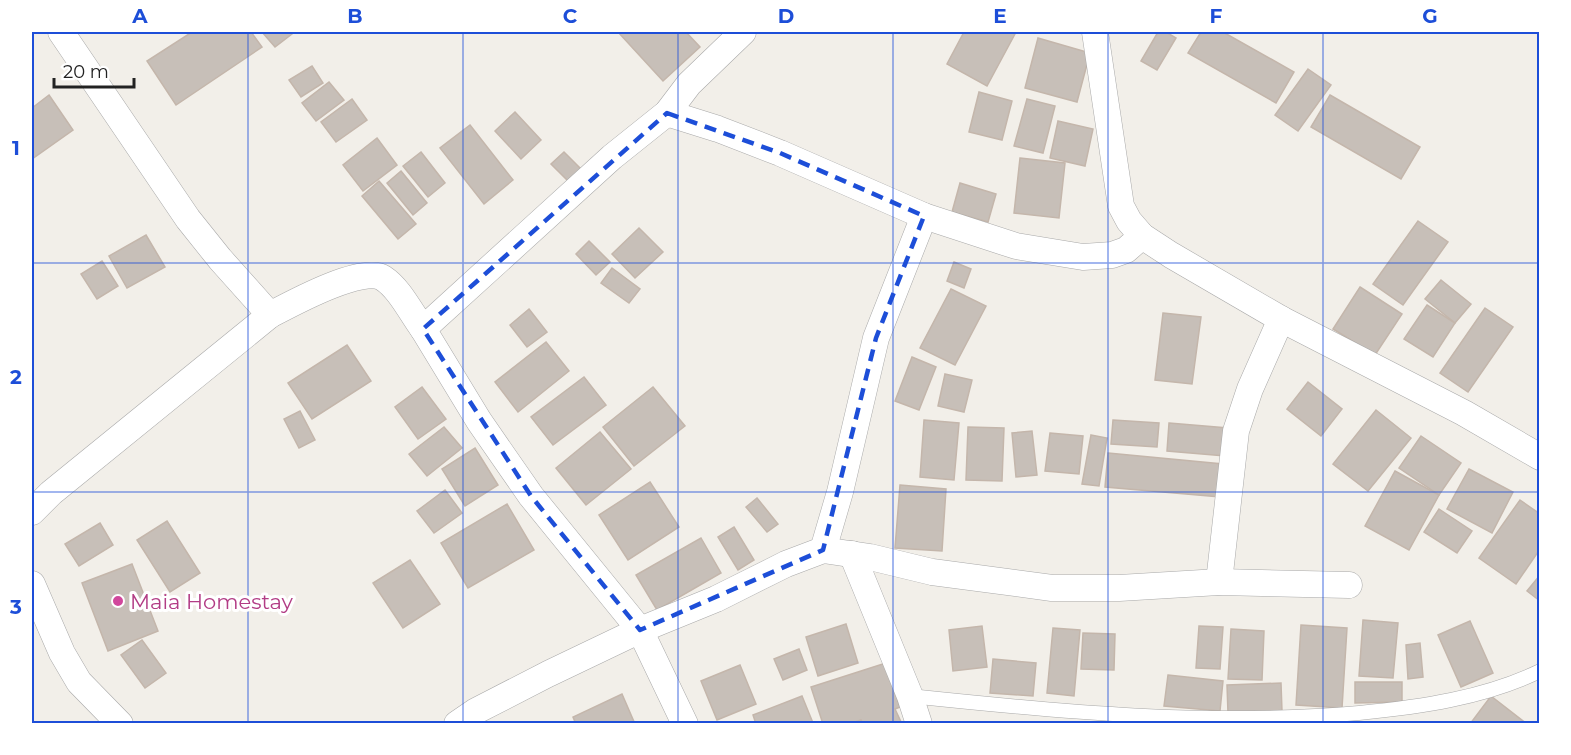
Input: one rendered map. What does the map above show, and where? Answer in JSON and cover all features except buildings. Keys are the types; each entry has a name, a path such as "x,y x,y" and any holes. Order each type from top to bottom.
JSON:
{"street":[{"path":"61,32 189,219 220,259 270,315"},
{"path":"423,329 612,157 667,113 688,84 743,32"},
{"path":"1095,32 1121,206 1129,221 1142,236 1281,319 1464,413 1539,457"},
{"path":"667,113 770,149 924,216 1016,246 1083,257 1112,255 1126,250 1142,236"},
{"path":"823,550 840,492 876,338 924,216"},
{"path":"32,512 51,493 270,315 352,278 369,275 381,277 395,288 479,421 531,496 640,630 685,723"},
{"path":"1219,582 1236,431 1250,389 1281,319"},
{"path":"457,723 537,679 640,630 716,599 786,564 823,550 852,554 932,572 1052,588 1119,588 1219,582 1349,585"},
{"path":"852,554 919,723"},
{"path":"32,584 62,653 79,682 120,723"}],"lane":[{"path":"910,696 1017,707 1191,719 1322,716 1412,708 1512,684 1539,671"}],"highlighted area":[{"path":"667,113 780,153 924,216 876,338 823,550 640,630 531,496 423,329"}],"place":[{"name":"Maia Homestay","path":"118,601"}]}
